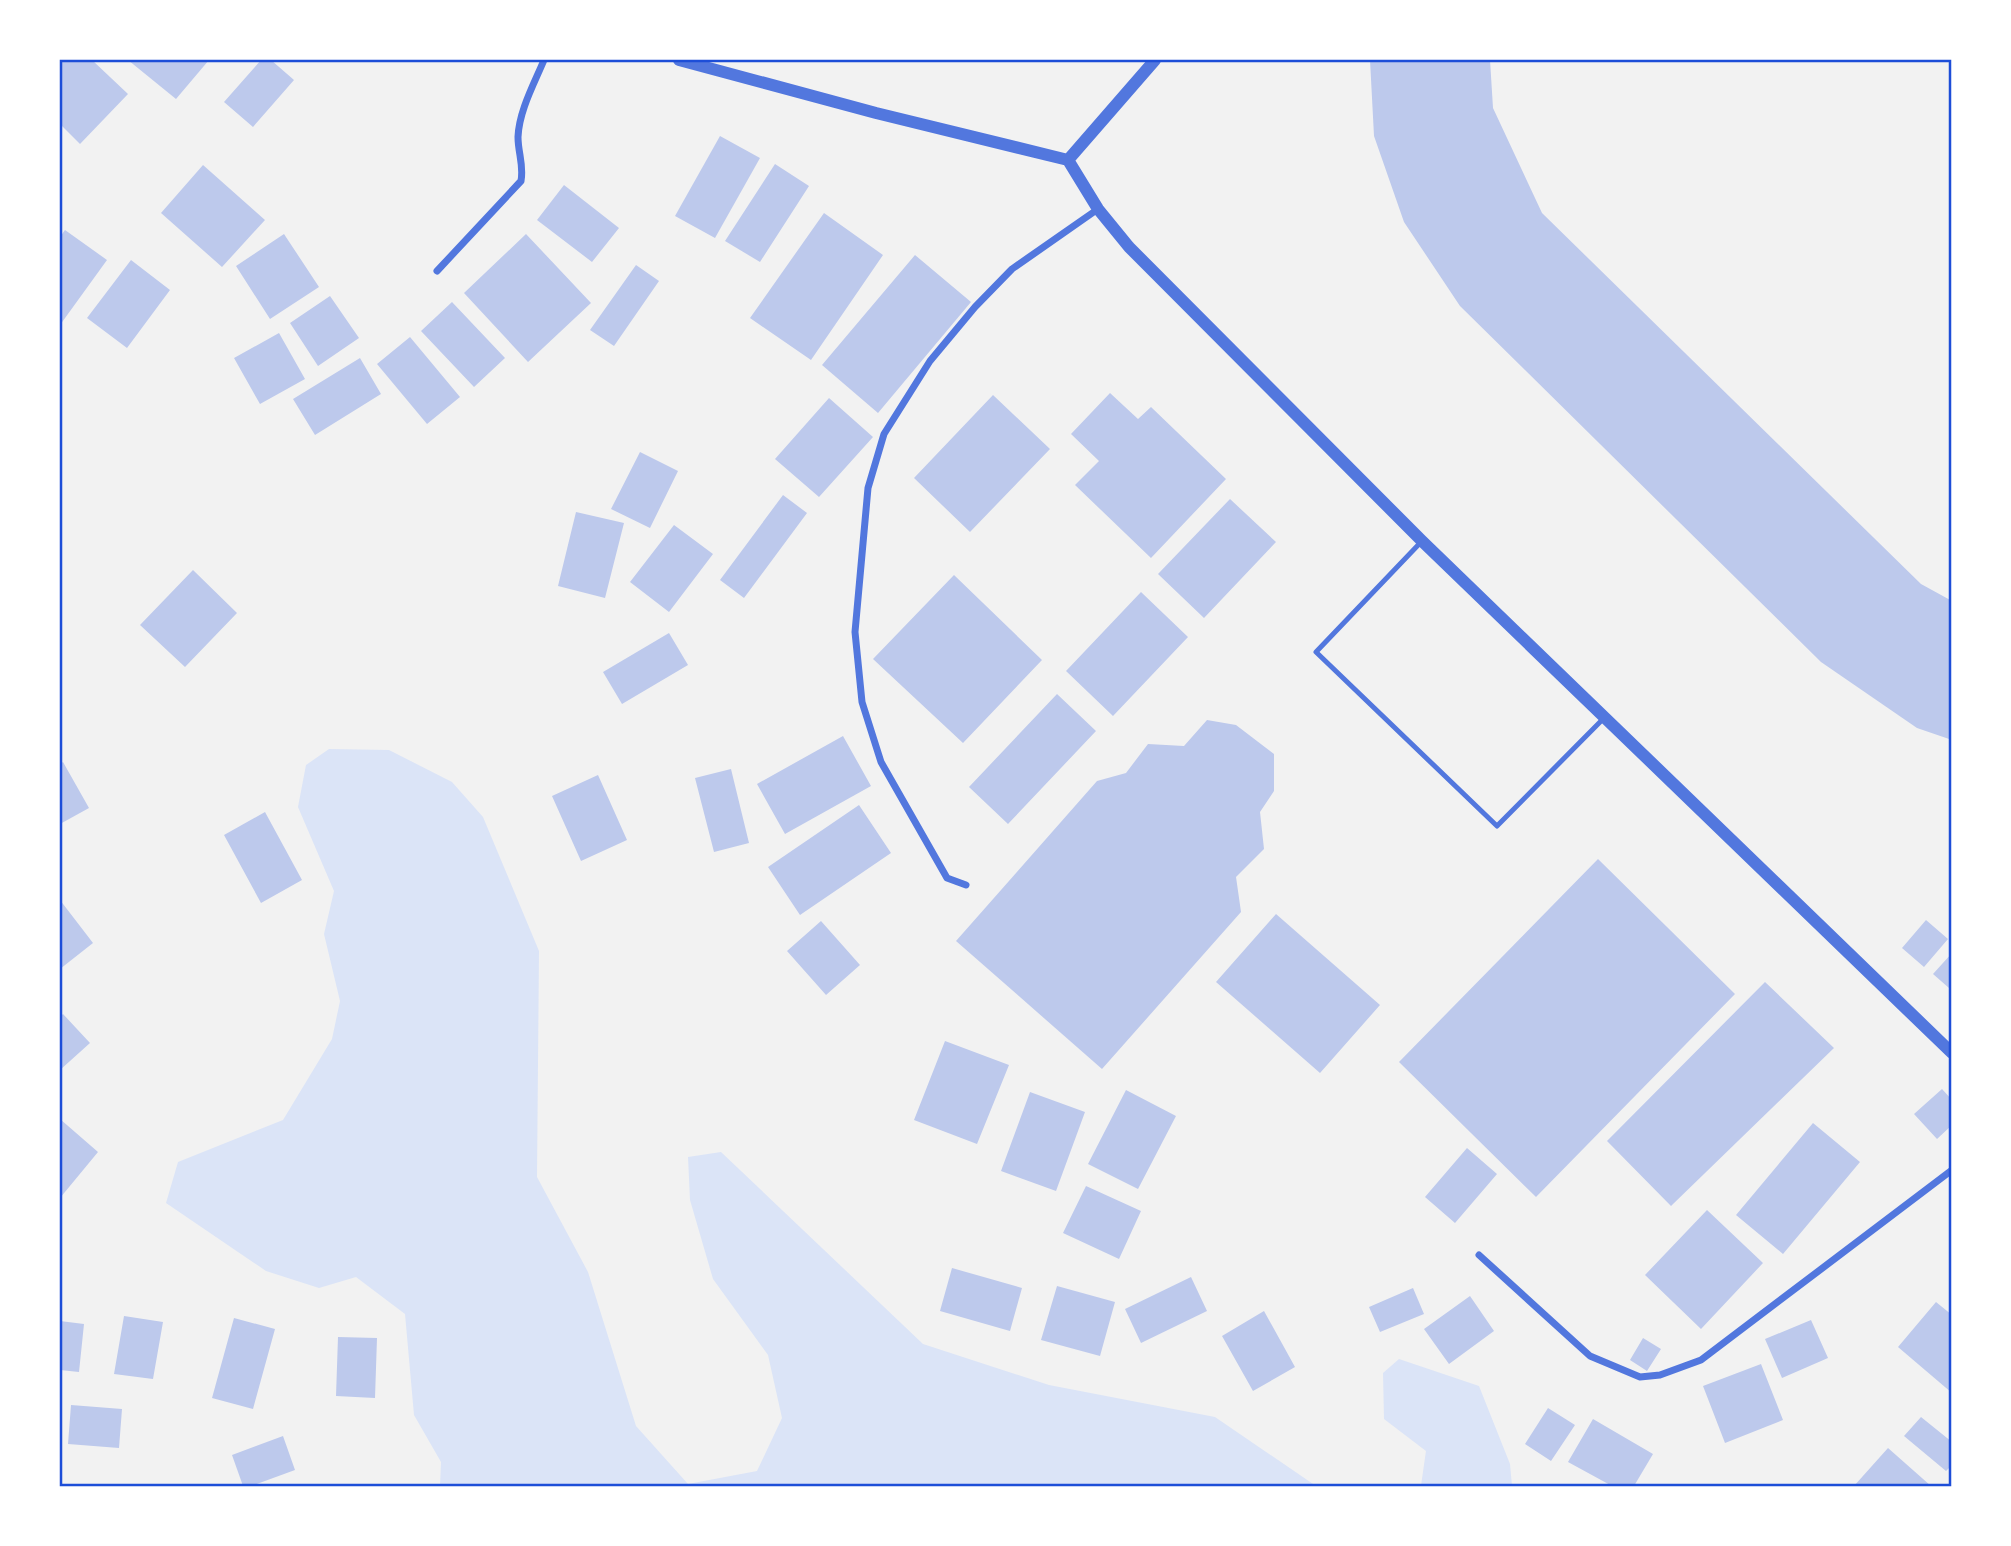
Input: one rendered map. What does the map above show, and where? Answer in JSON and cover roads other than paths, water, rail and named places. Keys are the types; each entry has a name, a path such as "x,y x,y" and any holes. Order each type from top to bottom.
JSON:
{"street":[{"path":"437,271 521,181 523,167 518,139 520,118 544,60"},
{"path":"678,60 876,113 1068,160 1098,209 1129,247 1422,541 1951,1053"},
{"path":"1068,160 1155,60"},
{"path":"966,885 947,878 881,762 862,702 855,632 868,488 884,434 937,352 1012,269 1098,209"},
{"path":"1479,1255 1590,1356 1640,1377 1660,1375 1701,1360 1951,1170"}],"lane":[{"path":"1422,541 1316,652 1326,662 1497,826 1605,717"}]}
